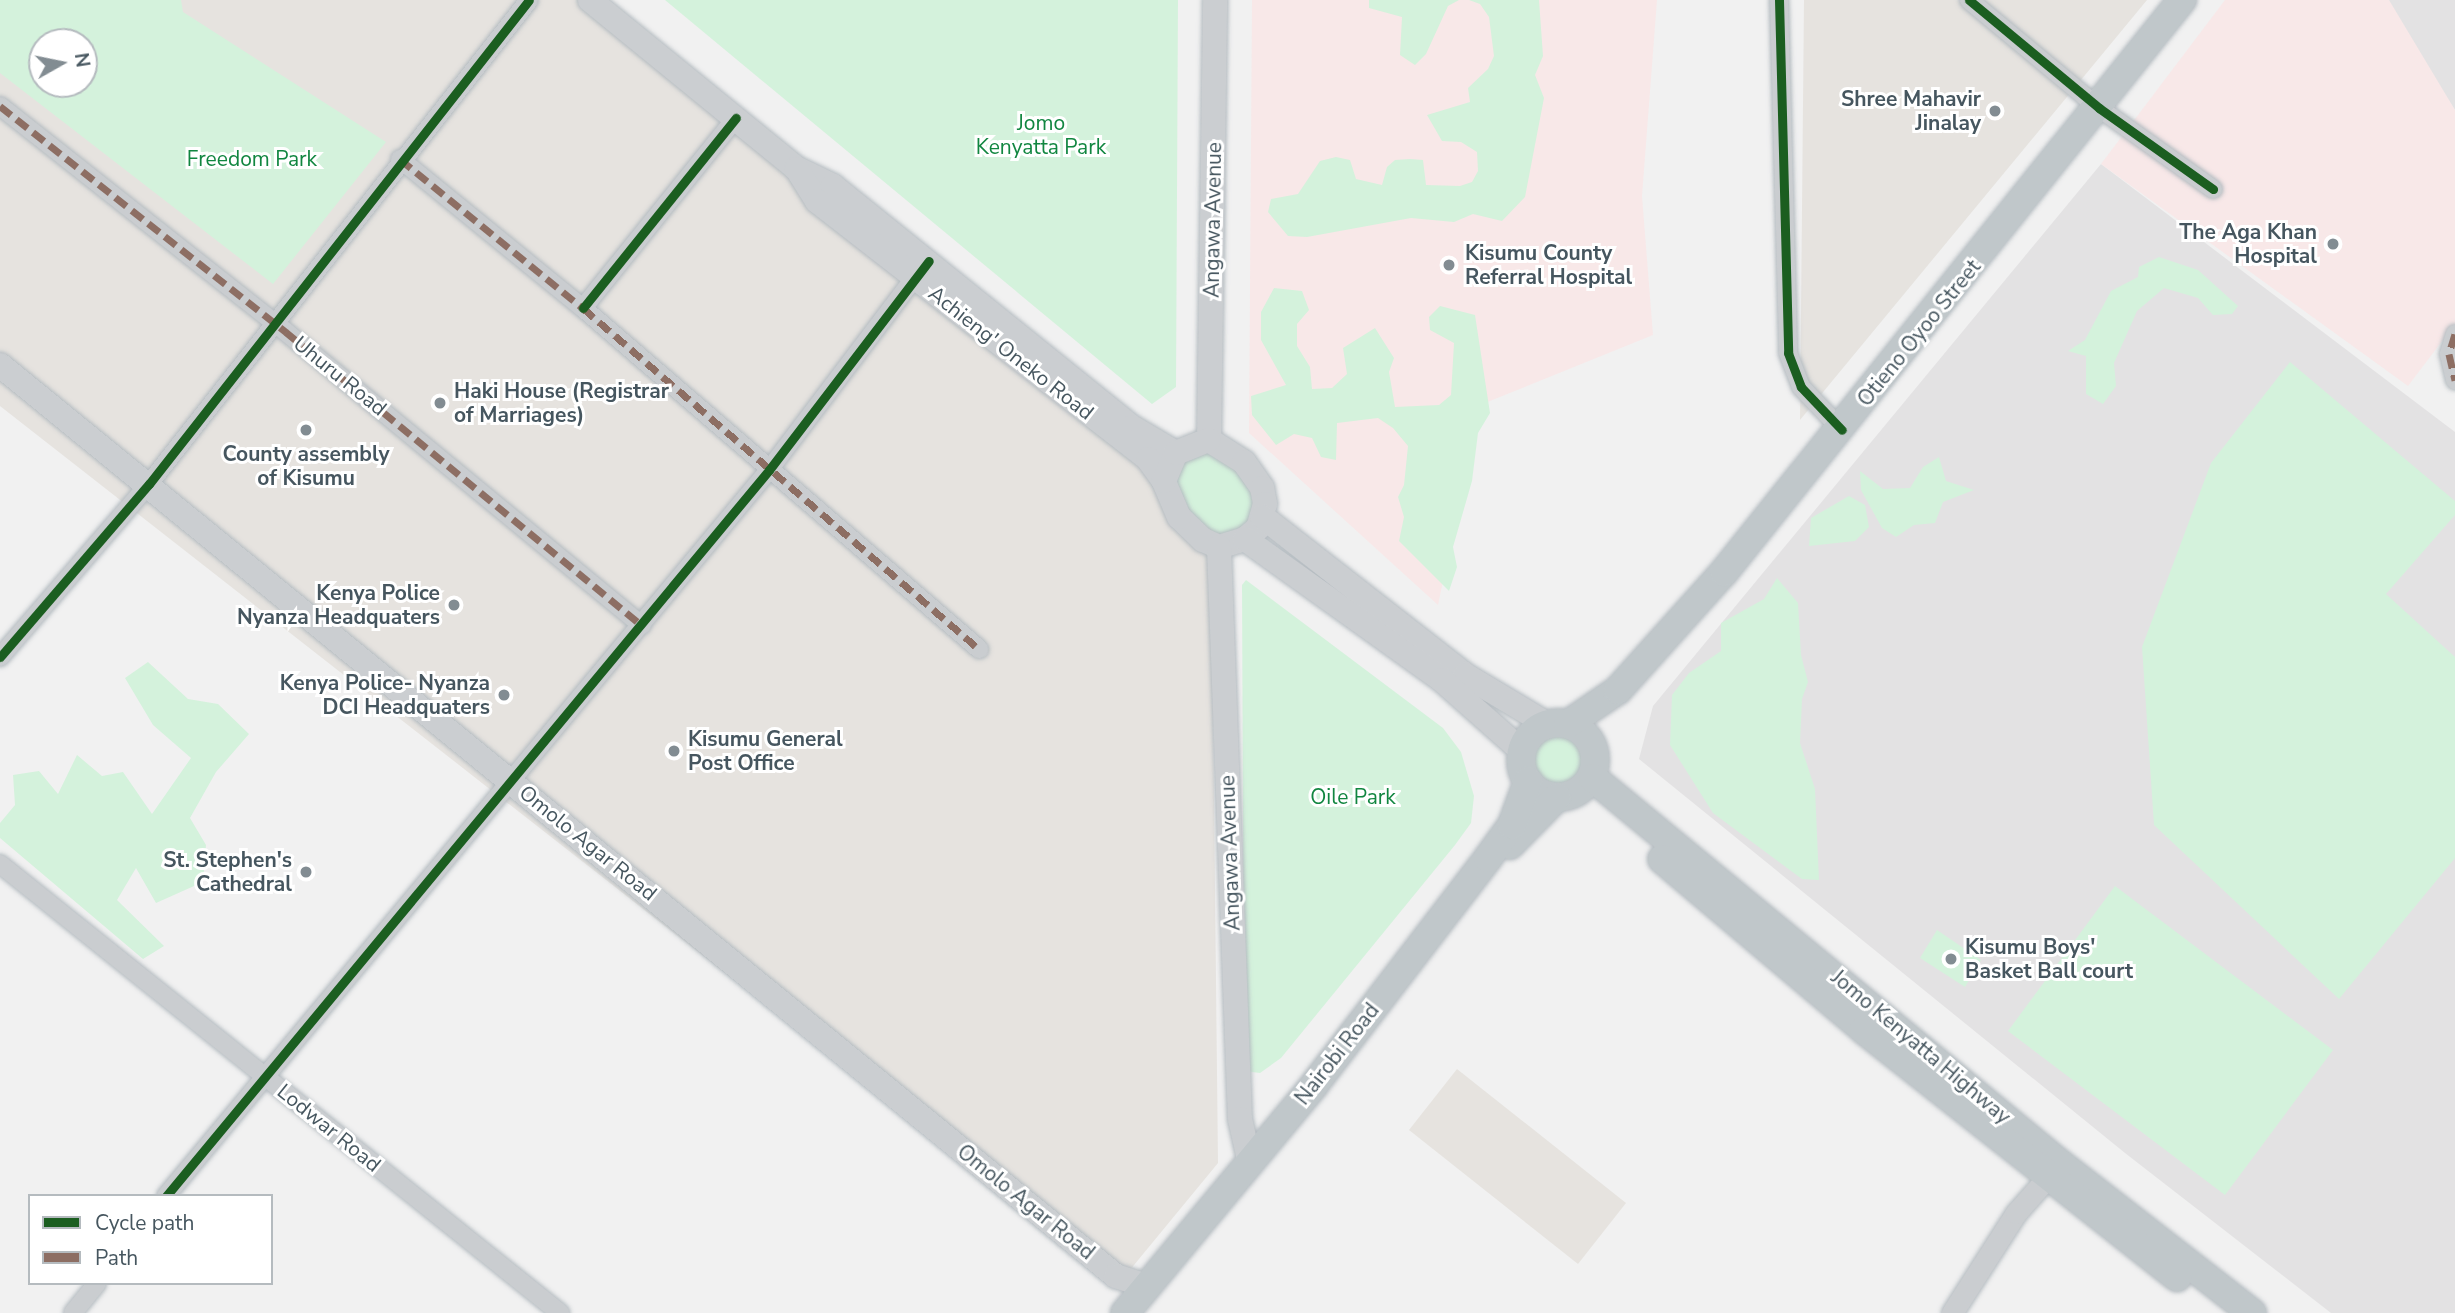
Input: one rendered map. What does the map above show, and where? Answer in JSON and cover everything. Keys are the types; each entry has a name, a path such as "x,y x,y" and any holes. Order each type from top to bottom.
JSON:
{"highway":[{"name":"Otieno Oyoo Street","path":"1618,690 1842,430 2182,0"},
{"path":"1618,690 1591,743 1576,788 1536,789 1528,780 1522,751 1534,731 1558,724 1618,690"},
{"path":"1558,724 1591,743"},
{"name":"Nairobi Road","path":"1125,1313 1249,1159 1314,1085 1503,839 1528,780"},
{"name":"Nairobi Road","path":"1133,1313 1464,900 1576,788"},
{"name":"Jomo Kenyatta Highway","path":"1576,788 1872,1021 2223,1313"},
{"name":"Jomo Kenyatta Highway","path":"2053,1170 2252,1313"}],"main road":[{"name":"Achieng' Oneko Road","path":"590,0 796,169 832,186 922,269 1148,459 1164,481"},
{"name":"Angawa Avenue","path":"1209,440 1215,0"},
{"name":"Achieng' Oneko Road","path":"922,269 1132,427 1176,453"},
{"name":"Omolo Agar Road","path":"0,365 1116,1276 1146,1286"},
{"path":"1209,440 1235,452 1255,475 1262,488 1263,517 1245,539 1219,547 1203,540 1179,517 1164,481 1176,453 1209,440"},
{"path":"1263,517 1465,675 1558,724"},
{"path":"1245,539 1441,681 1522,751"},
{"name":"Angawa Avenue","path":"1219,547 1240,1119 1249,1159"}],"street":[{"path":"4,647 149,484 400,159 529,0"},
{"path":"1779,0 1788,353 1801,387 1842,430"},
{"path":"1969,0 2099,108 2213,189"},
{"name":"Uhuru Road","path":"0,106 274,323 642,625"},
{"path":"583,308 736,118"},
{"path":"400,159 583,308 979,649"},
{"path":"168,1194 262,1075 514,782 769,470 922,269"},
{"path":"2455,334 2449,354 2455,380"},
{"name":"Lodwar Road","path":"0,864 560,1313"},
{"path":"1952,1313 2016,1213 2053,1170"},
{"path":"73,1313 95,1285"}],"shaded area":[{"path":"0,0 605,0 1211,529 1218,1163 1120,1282 0,406"},
{"name":"Kisumu County Referral Hospital","path":"1252,0 1657,0 1642,196 1653,335 1480,405 1438,605 1249,433"},
{"path":"1804,0 2147,0 1800,420"},
{"name":"The Aga Khan Hospital","path":"2225,0 2389,0 2455,110 2455,324 2408,386 2101,164"},
{"path":"2388,0 2455,0 2455,110 2447,98"},
{"path":"2101,164 2455,432 2455,1313 2331,1313 2125,1153 1639,759 1653,706"},
{"path":"1457,1069 1626,1203 1578,1264 1409,1130"}],"green space":[{"name":"Freedom Park","path":"0,0 181,0 183,12 386,142 273,284 32,98 98,98 98,28 28,28 28,95 0,73"},
{"name":"Jomo Kenyatta Park","path":"665,0 1178,0 1176,387 1152,404"},
{"path":"1369,0 1459,0 1448,6 1426,54 1415,65 1400,55 1402,17 1369,8"},
{"path":"1469,0 1539,0 1543,56 1535,75 1544,98 1525,197 1502,221 1473,214 1454,222 1411,218 1307,237 1288,236 1268,212 1271,199 1298,194 1320,161 1336,157 1350,160 1356,179 1382,185 1387,167 1395,160 1410,159 1423,160 1426,185 1460,186 1472,182 1478,171 1477,152 1461,142 1442,141 1427,115 1470,102 1468,88 1488,69 1494,56 1489,17 1480,4"},
{"path":"2159,257 2198,270 2238,306 2232,314 2213,315 2198,298 2164,288 2137,311 2114,363 2116,386 2103,404 2086,394 2086,356 2068,351 2085,340 2111,291 2138,277 2139,267"},
{"path":"1274,288 1302,291 1309,310 1297,324 1297,346 1310,367 1312,389 1332,388 1347,374 1343,348 1375,328 1394,358 1389,372 1395,407 1439,405 1451,395 1454,343 1430,330 1429,317 1440,306 1475,315 1490,413 1478,433 1472,481 1453,547 1457,567 1449,591 1399,541 1404,517 1398,497 1404,485 1408,446 1393,428 1378,418 1337,423 1336,460 1321,457 1312,438 1294,434 1276,445 1252,415 1251,396 1286,385 1261,340 1261,312"},
{"path":"2290,362 2455,501 2455,515 2386,594 2455,657 2455,858 2339,999 2154,825 2142,647 2211,463"},
{"path":"1192,449 1223,454 1256,492 1247,527 1220,537 1202,530 1172,490 1178,458"},
{"path":"1939,457 1946,481 1974,490 1943,502 1935,523 1914,525 1896,537 1882,528 1861,490 1860,471 1883,489 1910,488 1923,467"},
{"path":"1849,496 1865,505 1869,527 1855,541 1809,546 1811,518"},
{"path":"1777,578 1798,603 1801,655 1808,682 1802,699 1800,743 1815,789 1819,880 1802,879 1713,813 1670,745 1672,695 1689,673 1721,651 1721,623 1764,599"},
{"name":"Oile Park","path":"1246,580 1443,728 1461,752 1474,796 1471,823 1455,845 1281,1058 1260,1073 1244,1071 1242,585"},
{"path":"148,662 188,699 218,704 249,734 216,772 190,818 206,845 203,882 156,903 136,868 117,900 164,946 143,959 0,838 0,823 15,805 13,775 39,771 58,794 77,755 102,776 123,772 152,814 191,758 153,725 125,678"},
{"path":"1551,726 1563,726 1575,731 1585,741 1590,759 1588,772 1575,787 1563,792 1551,792 1539,787 1529,777 1524,765 1524,753 1529,741 1539,731"},
{"path":"2115,886 2333,1050 2225,1195 2008,1031"},
{"name":"Kisumu Boys' Basket Ball court","path":"1937,930 1981,960 1965,987 1920,958"}],"marked path":[{"path":"0,106 286,332 642,625"},
{"path":"400,159 583,308 979,649"},
{"path":"2455,334 2449,354 2455,380"}],"cycle path":[{"path":"0,657 149,484 529,0"},
{"path":"1779,0 1788,353 1801,387 1842,430"},
{"path":"1969,0 2099,108 2213,189"},
{"path":"583,308 736,118"},
{"path":"168,1194 769,470 929,261"}],"place":[{"name":"Shree Mahavir Jinalay","path":"1995,111"},
{"name":"The Aga Khan Hospital","path":"2333,244"},
{"name":"Kisumu County Referral Hospital","path":"1449,265"},
{"name":"Haki House (Registrar of Marriages)","path":"440,403"},
{"name":"County assembly of Kisumu","path":"306,430"},
{"name":"Kenya Police Nyanza Headquaters","path":"454,605"},
{"name":"Kenya Police- Nyanza DCI Headquaters","path":"504,695"},
{"name":"Kisumu General Post Office","path":"674,751"},
{"name":"St. Stephen's Cathedral","path":"306,872"},
{"name":"Kisumu Boys' Basket Ball court","path":"1951,959"}]}
